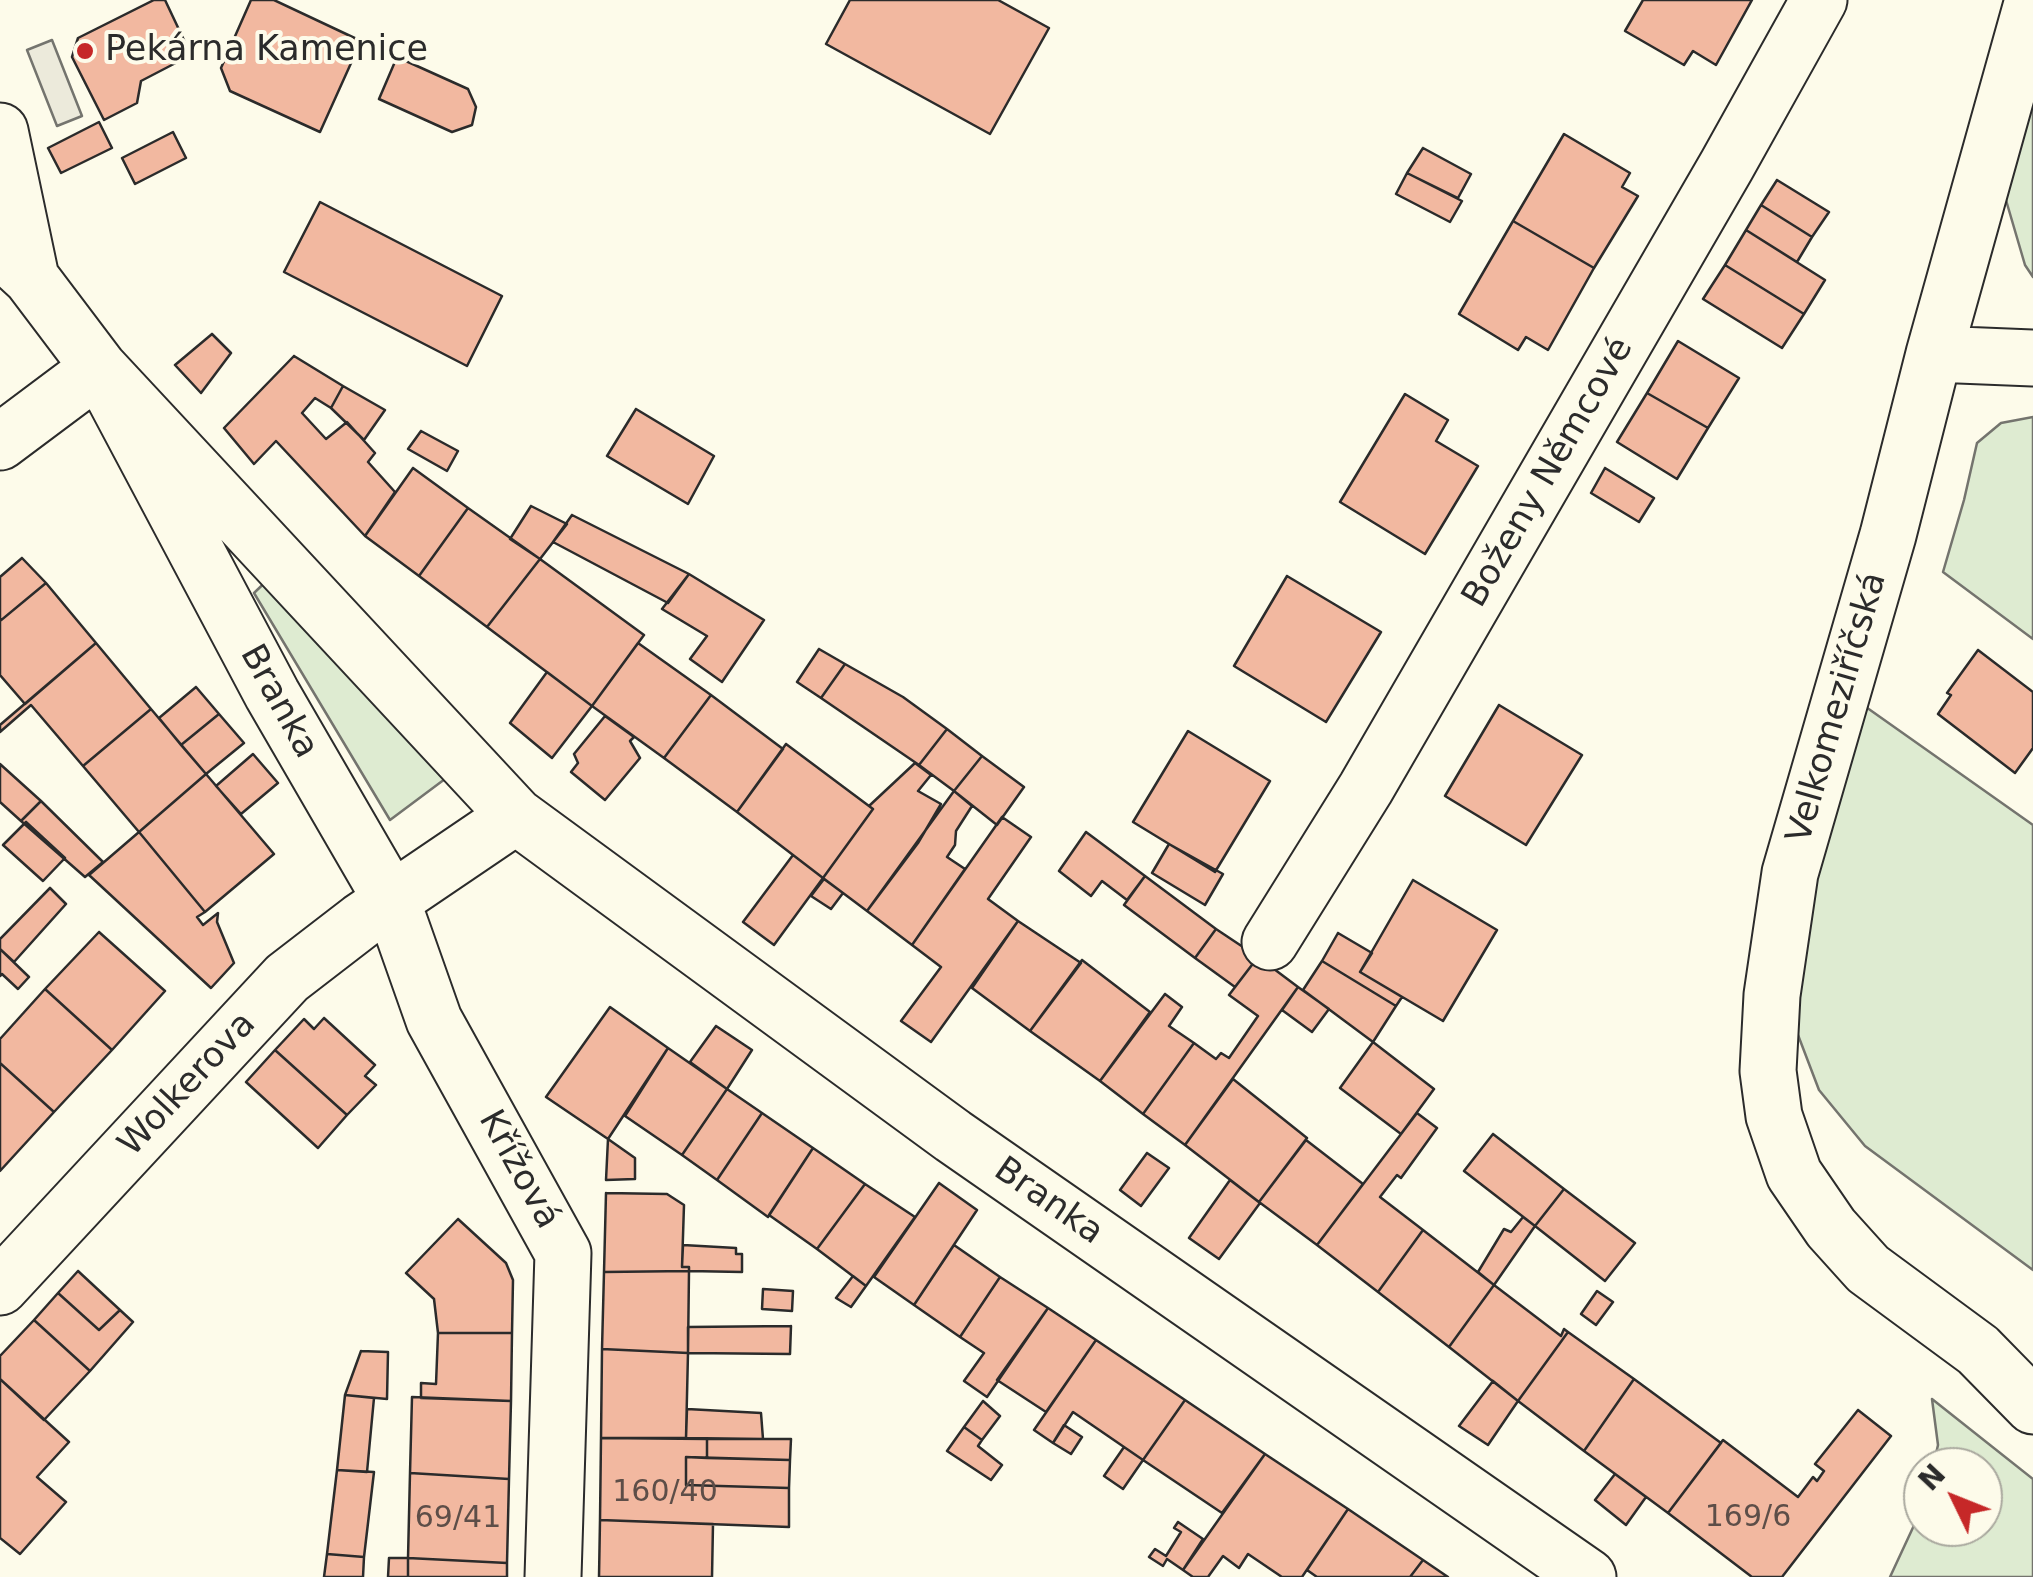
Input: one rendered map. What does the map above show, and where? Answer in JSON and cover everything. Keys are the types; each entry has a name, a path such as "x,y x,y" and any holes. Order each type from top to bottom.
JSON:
{"street":[{"name":"Boženy Němcové","path":"1270,942 1366,788 1819,0"},
{"name":"Velkomeziříčská","path":"1978,1350 1868,1268 1832,1228 1794,1174 1774,1116 1768,1071 1772,995 1790,873 1888,535 2032,0"},
{"name":"Branka","path":"0,132 15,263 99,368 516,816 953,1136 1588,1577"},
{"path":"1934,354 2033,358"},
{"path":"0,442 99,368"},
{"name":"Branka","path":"99,368 272,694 392,900"},
{"path":"392,900 516,816"},
{"name":"Wolkerova","path":"0,1286 287,978 392,900"},
{"name":"Křížová","path":"392,900 434,1020 563,1253 552,1577"},
{"path":"1978,1350 2033,1372"},
{"path":"1978,1350 2033,1406"}],"green space":[{"path":"2033,48 2033,277 2025,265 1996,166"},
{"path":"2033,417 2033,639 1943,572 1977,443 2001,423"},
{"path":"281,567 457,770 390,820 254,593"},
{"path":"1856,700 2033,825 2033,1270 1865,1146 1819,1090 1790,1014 1809,851"},
{"path":"1932,1399 1993,1447 1938,1447"},
{"path":"2003,1455 2033,1479 2033,1577 1890,1577 1904,1547 2003,1547"}],"shaded area":[{"path":"52,40 82,116 57,126 27,50"}],"building":[{"path":"154,0 165,0 191,55 141,81 137,103 104,120 72,57 78,38"},
{"path":"251,0 274,0 361,41 320,132 230,91 221,68"},
{"path":"850,0 998,0 1049,28 990,134 826,44"},
{"path":"1643,0 1752,0 1716,65 1693,51 1684,65 1625,31"},
{"path":"397,57 468,89 476,107 472,125 452,132 379,99"},
{"path":"99,122 112,148 61,173 48,148"},
{"path":"173,132 186,158 135,184 122,158"},
{"path":"1564,134 1630,173 1622,187 1638,196 1594,268 1513,221"},
{"path":"1423,148 1471,174 1458,198 1407,173"},
{"path":"1407,173 1462,201 1450,222 1396,194"},
{"path":"1777,180 1829,212 1812,237 1761,205"},
{"path":"320,202 502,296 467,366 284,272"},
{"path":"1761,205 1812,237 1797,262 1746,230"},
{"path":"1513,221 1594,268 1548,350 1526,337 1518,350 1459,314"},
{"path":"1746,230 1825,280 1804,314 1725,265"},
{"path":"1725,265 1804,314 1782,348 1703,299"},
{"path":"212,334 231,353 201,393 175,365"},
{"path":"1678,341 1739,378 1708,428 1647,393"},
{"path":"294,356 343,386 331,408 315,398 302,413 326,439 347,422 375,453 368,462 395,492 365,536 276,441 254,464 224,428"},
{"path":"343,386 385,410 364,440 331,408"},
{"path":"1647,393 1708,428 1677,479 1617,442"},
{"path":"1405,394 1448,420 1436,441 1478,466 1425,554 1340,502"},
{"path":"636,409 714,456 688,504 607,456"},
{"path":"421,431 458,451 447,471 408,449"},
{"path":"413,468 468,508 419,576 365,536"},
{"path":"1605,468 1654,498 1639,522 1591,493"},
{"path":"531,506 567,524 540,559 510,539"},
{"path":"468,508 540,559 487,627 419,576"},
{"path":"572,515 689,574 668,603 553,542"},
{"path":"22,558 46,583 0,621 0,577"},
{"path":"540,559 644,635 592,706 487,627"},
{"path":"689,574 764,620 722,682 690,659 707,636 662,609"},
{"path":"1287,576 1381,632 1326,722 1234,666"},
{"path":"46,583 96,643 25,704 0,675 0,621"},
{"path":"96,643 151,709 83,766 31,705 0,732 0,725"},
{"path":"638,643 711,695 664,758 592,706"},
{"path":"819,649 845,664 821,698 797,682"},
{"path":"1978,650 2033,692 2033,748 2015,773 1938,714 1951,695 1947,693"},
{"path":"845,664 903,697 947,729 919,765 821,698"},
{"path":"547,672 592,706 552,758 510,723"},
{"path":"196,687 219,714 181,745 159,718"},
{"path":"711,695 783,749 737,812 664,758"},
{"path":"1499,705 1582,755 1526,845 1445,796"},
{"path":"151,709 206,774 139,832 83,766"},
{"path":"219,714 244,743 206,774 181,745"},
{"path":"605,716 634,737 630,741 640,758 605,800 571,772 578,763 574,754"},
{"path":"947,729 982,756 954,791 919,765"},
{"path":"1188,731 1270,781 1215,872 1133,822"},
{"path":"786,744 873,809 823,878 737,812"},
{"path":"253,754 278,783 241,814 216,786"},
{"path":"982,756 1024,787 997,825 954,791"},
{"path":"915,763 931,775 918,791 941,804 918,843 867,911 823,878 873,809 869,806"},
{"path":"0,764 41,801 21,821 0,802"},
{"path":"206,774 274,854 205,912 139,832"},
{"path":"954,791 972,806 956,831 955,845 947,857 965,869 912,945 867,911"},
{"path":"41,801 103,862 85,877 21,821"},
{"path":"1002,817 1031,837 988,899 1018,921 931,1042 901,1021 941,967 912,945"},
{"path":"26,822 65,858 43,881 3,845"},
{"path":"139,832 205,912 197,917 203,925 218,913 217,922 234,963 211,988 89,875"},
{"path":"1086,832 1145,876 1127,900 1102,881 1091,896 1059,871"},
{"path":"1169,844 1223,874 1205,905 1152,873"},
{"path":"793,855 823,878 774,945 743,922"},
{"path":"1145,876 1216,929 1195,958 1124,905"},
{"path":"824,879 843,893 831,909 811,896"},
{"path":"1413,880 1497,930 1443,1021 1360,972"},
{"path":"50,888 66,904 14,962 0,949 0,939"},
{"path":"1018,921 1081,963 1030,1031 972,988"},
{"path":"1216,929 1258,957 1235,987 1195,958"},
{"path":"99,932 165,991 112,1050 45,989"},
{"path":"1338,933 1372,953 1360,972 1402,997 1396,1006 1322,961"},
{"path":"0,949 29,977 18,989 0,976"},
{"path":"1258,957 1298,987 1185,1145 1143,1114 1194,1043 1216,1059 1221,1053 1229,1058 1258,1016 1229,995"},
{"path":"1082,960 1150,1012 1100,1081 1030,1031"},
{"path":"1322,961 1396,1006 1373,1042 1303,990"},
{"path":"1298,987 1329,1009 1312,1032 1282,1010"},
{"path":"45,989 112,1050 54,1112 0,1063 0,1039"},
{"path":"1165,994 1182,1007 1169,1026 1194,1043 1143,1114 1100,1081"},
{"path":"610,1007 668,1048 608,1139 546,1097"},
{"path":"324,1018 375,1065 365,1076 376,1085 347,1115 275,1050 304,1019 314,1029"},
{"path":"716,1026 752,1050 727,1089 690,1062"},
{"path":"1373,1042 1434,1089 1401,1134 1340,1088"},
{"path":"668,1048 727,1089 682,1155 625,1116"},
{"path":"275,1050 347,1115 318,1148 246,1082"},
{"path":"0,1063 54,1112 0,1171"},
{"path":"1233,1079 1307,1138 1259,1202 1185,1145"},
{"path":"727,1089 762,1113 717,1180 682,1155"},
{"path":"762,1113 813,1148 768,1217 717,1180"},
{"path":"1417,1113 1437,1128 1401,1178 1397,1175 1380,1197 1423,1230 1378,1292 1317,1245"},
{"path":"1493,1134 1564,1189 1535,1226 1464,1171"},
{"path":"608,1139 635,1158 635,1179 606,1180"},
{"path":"1306,1140 1363,1184 1317,1245 1259,1202"},
{"path":"813,1148 865,1184 817,1249 769,1215"},
{"path":"1147,1153 1169,1168 1141,1206 1120,1190"},
{"path":"1230,1180 1260,1203 1219,1259 1189,1238"},
{"path":"939,1183 977,1210 914,1305 874,1277"},
{"path":"865,1184 915,1217 866,1286 817,1249"},
{"path":"1564,1189 1635,1243 1605,1281 1535,1226"},
{"path":"606,1193 667,1194 684,1205 682,1267 689,1267 689,1271 604,1272"},
{"path":"1523,1217 1535,1226 1494,1285 1478,1272 1504,1229 1511,1232"},
{"path":"458,1219 506,1263 513,1280 512,1333 438,1333 434,1299 406,1273"},
{"path":"1423,1230 1494,1285 1449,1347 1378,1292"},
{"path":"683,1245 736,1248 736,1254 742,1254 742,1272 689,1271 689,1267 682,1267"},
{"path":"954,1245 1000,1277 960,1337 914,1305"},
{"path":"78,1271 120,1310 99,1330 58,1293"},
{"path":"689,1271 688,1353 602,1349 604,1272"},
{"path":"853,1276 866,1286 851,1307 836,1298"},
{"path":"1000,1277 1048,1308 987,1397 964,1381 984,1353 960,1337"},
{"path":"1494,1285 1561,1336 1564,1329 1568,1332 1518,1401 1449,1347"},
{"path":"763,1289 793,1291 792,1311 762,1309"},
{"path":"1597,1291 1613,1302 1596,1325 1581,1314"},
{"path":"58,1293 99,1330 120,1310 133,1322 90,1371 34,1320"},
{"path":"1048,1308 1096,1340 1046,1412 997,1380"},
{"path":"34,1320 90,1371 44,1420 0,1379 0,1356"},
{"path":"791,1326 790,1354 688,1353 688,1327"},
{"path":"1568,1332 1634,1379 1584,1451 1518,1401"},
{"path":"438,1333 512,1333 511,1401 421,1398 421,1383 436,1384"},
{"path":"1096,1340 1185,1400 1143,1460 1073,1412 1053,1443 1034,1430"},
{"path":"602,1349 688,1353 686,1438 601,1438"},
{"path":"361,1351 388,1352 387,1399 345,1395"},
{"path":"0,1379 69,1442 37,1477 66,1502 20,1554 0,1538"},
{"path":"1634,1379 1721,1443 1668,1513 1584,1451"},
{"path":"1493,1381 1518,1401 1488,1445 1459,1426"},
{"path":"345,1395 374,1398 367,1472 337,1470"},
{"path":"412,1397 511,1401 509,1479 410,1473"},
{"path":"1185,1400 1265,1454 1222,1513 1143,1460"},
{"path":"983,1401 1000,1416 982,1440 964,1427"},
{"path":"687,1409 761,1413 763,1439 686,1438"},
{"path":"1858,1410 1891,1436 1782,1577 1752,1577 1668,1513 1723,1440 1798,1497 1813,1477 1817,1481 1824,1471 1815,1464"},
{"path":"1064,1425 1082,1437 1071,1454 1053,1443"},
{"path":"964,1427 982,1440 978,1446 1002,1465 991,1480 947,1451"},
{"path":"601,1438 707,1439 707,1458 686,1457 686,1485 789,1488 789,1527 600,1520"},
{"path":"707,1439 791,1439 790,1460 707,1458"},
{"path":"1124,1447 1143,1460 1123,1489 1104,1476"},
{"path":"1265,1454 1348,1509 1302,1577 1282,1577 1248,1554 1239,1568 1223,1556 1208,1577 1193,1577 1183,1570"},
{"path":"686,1457 790,1460 789,1488 686,1485"},
{"path":"337,1470 374,1472 364,1557 327,1554"},
{"path":"410,1473 509,1479 507,1563 408,1558"},
{"path":"1615,1474 1646,1497 1626,1525 1595,1500"},
{"path":"1348,1509 1423,1560 1410,1577 1317,1577 1307,1570"},
{"path":"600,1520 713,1524 712,1577 599,1577"},
{"path":"1178,1522 1203,1539 1183,1570 1167,1559 1163,1566 1149,1557 1155,1549 1166,1556 1181,1532 1174,1528"},
{"path":"327,1554 364,1557 363,1577 324,1577"},
{"path":"389,1558 408,1558 408,1577 388,1577"},
{"path":"408,1558 507,1563 507,1577 408,1577"},
{"path":"1423,1560 1448,1577 1410,1577"}],"place":[{"name":"Pekárna Kamenice","path":"85,51"}]}
